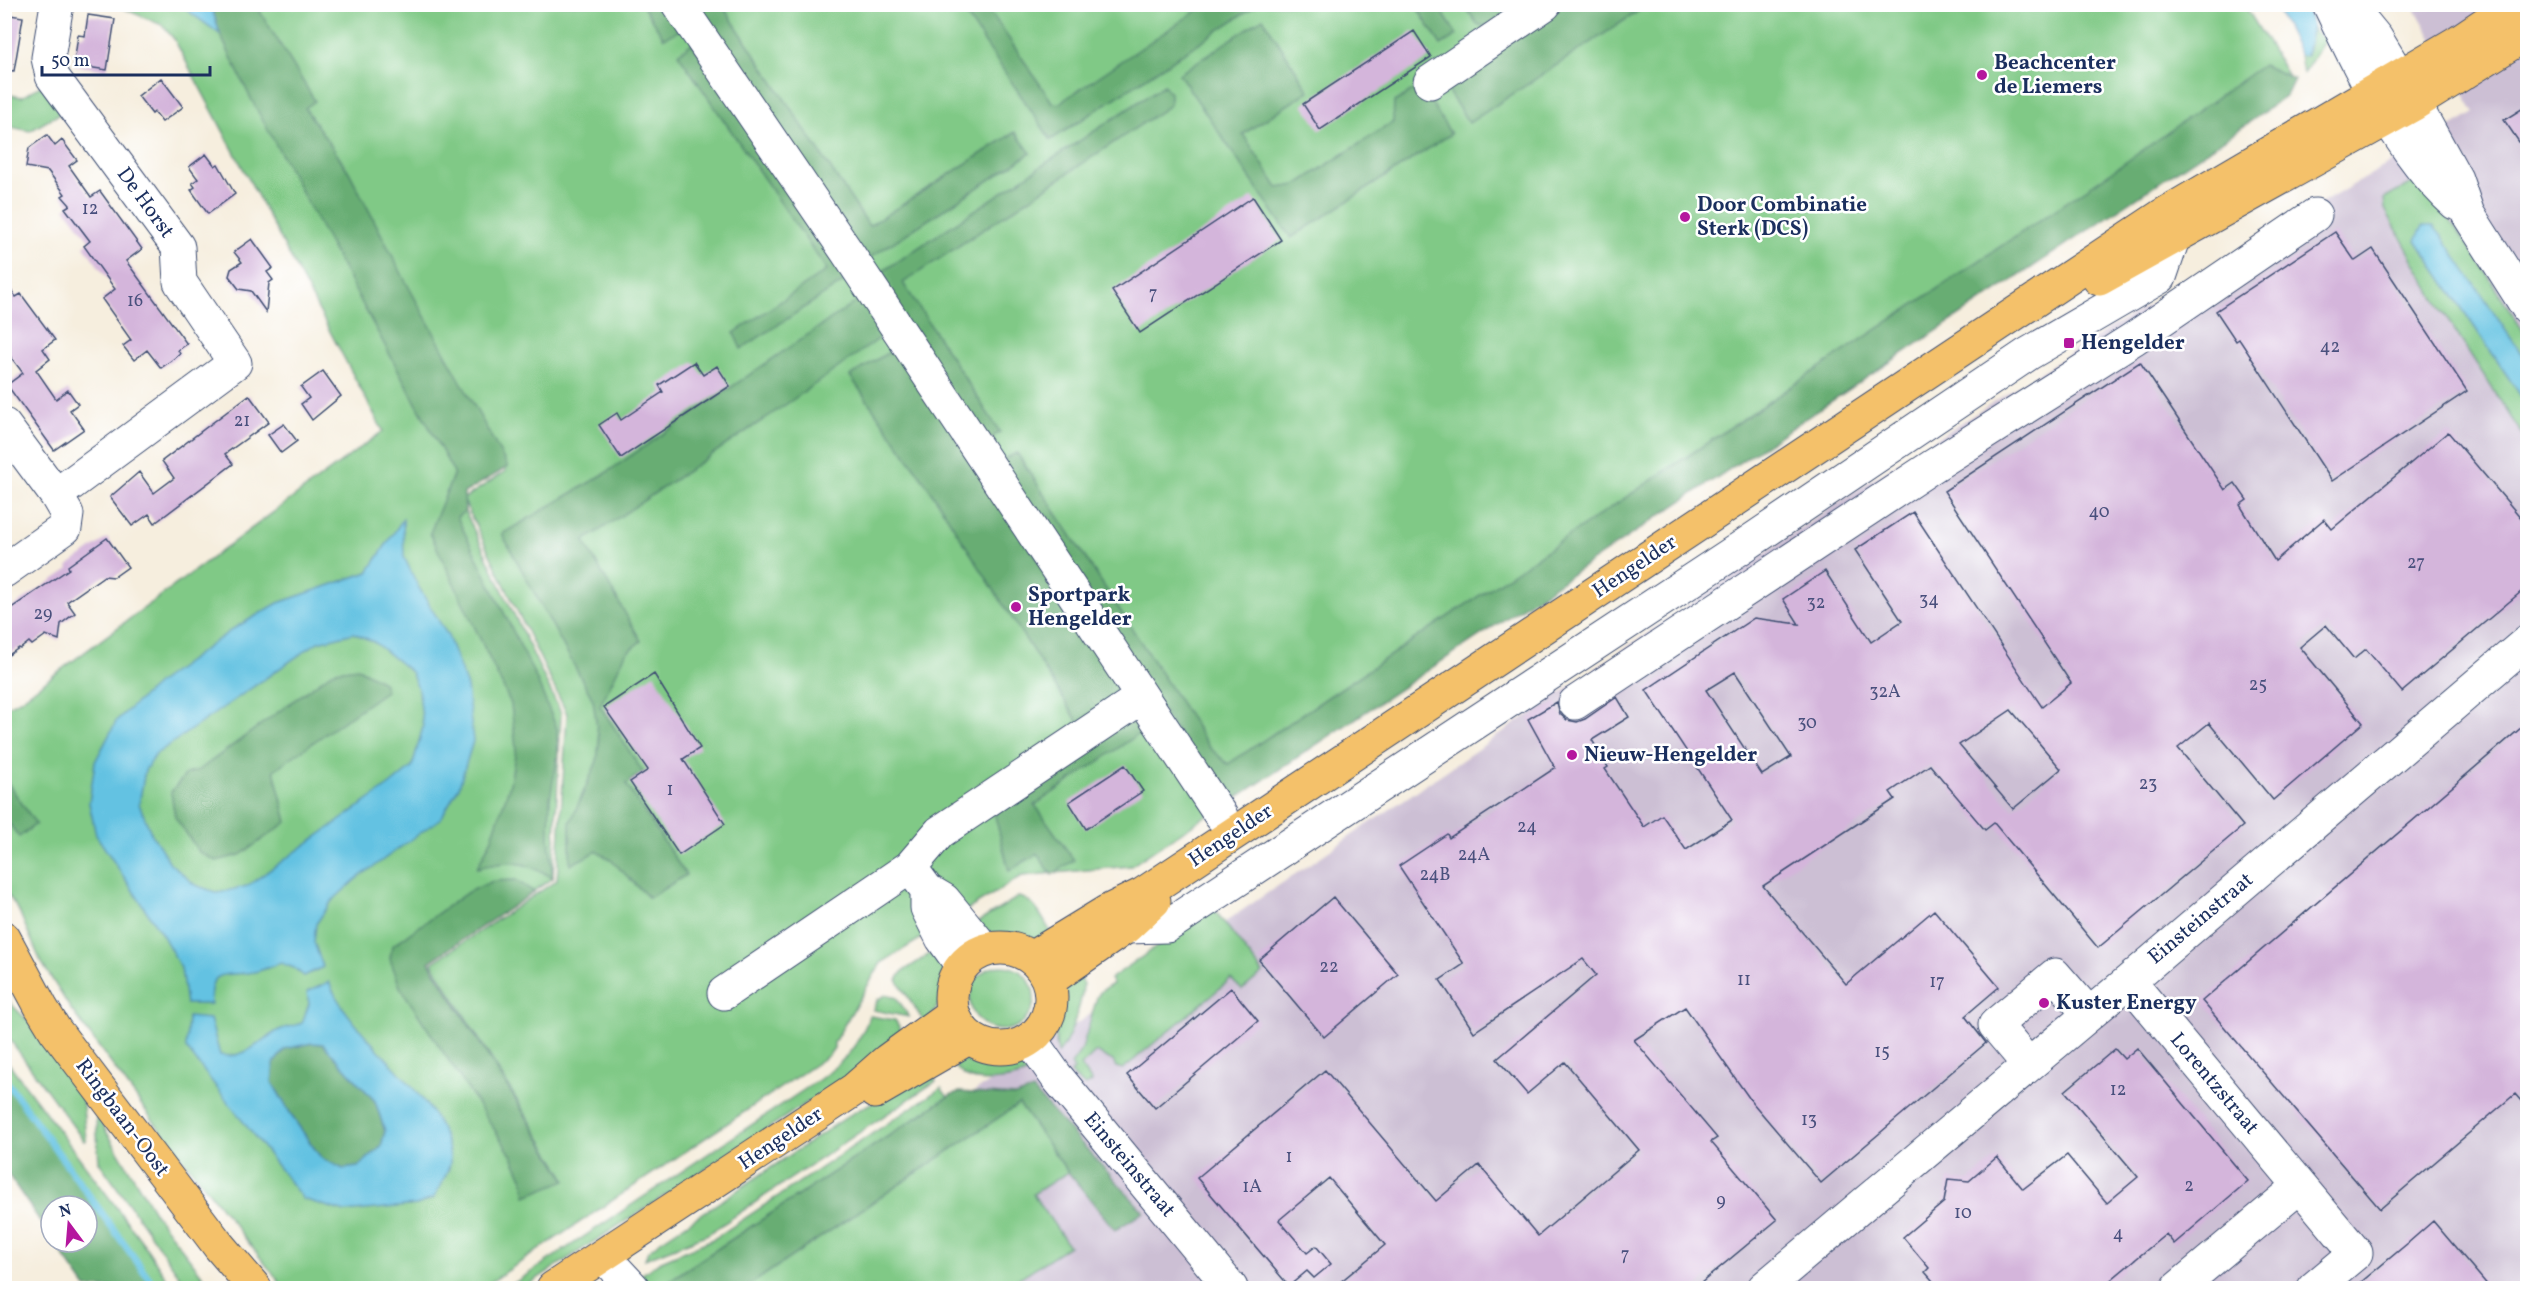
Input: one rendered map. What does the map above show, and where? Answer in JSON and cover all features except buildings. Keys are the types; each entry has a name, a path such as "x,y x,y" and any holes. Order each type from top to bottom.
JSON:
{"main road":[{"name":"Hengelder","path":"1040,970 1126,927 1151,904 2012,330 2173,239 2394,97 2514,4"},
{"name":"Hengelder","path":"1040,970 1108,911 1143,894 2163,215 2394,97 2528,33"},
{"name":"Ringbaan-Oost","path":"4,938 29,987 55,1030 219,1246 255,1288"},
{"path":"1009,948 1040,970 1050,1006 1043,1024 1030,1039 1018,1045 993,1047 961,1025 951,993 956,974 974,958 1009,948"},
{"name":"Ringbaan-Oost","path":"4,985 65,1059 227,1288"},
{"name":"Hengelder","path":"582,1288 617,1271 860,1098 888,1086 961,1025"},
{"name":"Hengelder","path":"553,1288 617,1271"}],"street":[{"name":"De Horst","path":"56,495 235,363 180,282 178,247 52,76 48,58 57,4"},
{"path":"678,4 847,252 1221,816"},
{"path":"1430,82 1545,4"},
{"path":"2330,4 2394,97"},
{"path":"2348,4 2376,38 2394,97 2423,170 2436,186 2468,214 2528,308"},
{"path":"1575,703 1933,466 2133,339 2315,214"},
{"name":"Hengelder","path":"1126,927 1167,926 1736,551 2028,354 2160,276 2173,239"},
{"path":"2112,306 2133,339"},
{"path":"4,425 56,495 67,514 65,528 4,571"},
{"path":"1910,432 1933,466"},
{"path":"1801,507 1823,539"},
{"path":"1736,551 1758,582"},
{"name":"Einsteinstraat","path":"1764,1288 2528,641"},
{"path":"1597,643 1618,675"},
{"path":"724,993 918,878 940,832 1142,697"},
{"path":"918,878 944,900 974,958"},
{"path":"2029,1065 1995,1026 2055,975 2090,1014"},
{"name":"Lorentzstraat","path":"2129,981 2356,1253 2314,1288"},
{"name":"Einsteinstraat","path":"1030,1039 1048,1066 1231,1288"},
{"path":"2178,1288 2300,1186"}],"shaded area":[{"path":"2413,5 2527,5 2528,1283 2521,1288 692,1288 680,1274 1006,1072 1874,478 2110,328 2475,113"}],"green space":[{"name":"Sportpark Hengelder","path":"2244,4 2291,81 2284,94 1131,866 1022,876 881,963 834,1042 834,1048 829,1055 482,1288 284,1288 155,1123 70,1008 40,960 18,909 5,891 5,707 20,700 383,431 174,39 162,25 115,5 180,5 220,34 244,83 236,5","holes":["275,140 506,471 463,499 567,714 557,880 432,963 566,1179 429,962 553,878 561,713 451,480 454,473"]},
{"path":"211,5 256,5 315,101 305,108 349,172 406,282 508,467 464,493 465,511 457,517 536,678 557,729 558,755 550,798 549,837 553,878 543,872 516,863 477,868 492,838 510,784 516,749 511,704 430,533 454,473 249,95 220,34"},
{"path":"642,5 665,5 682,29 664,38"},
{"path":"689,5 722,5 869,226 1015,132 1031,153 863,262"},
{"path":"959,5 986,5 1052,102 1058,104 1205,5 1257,5 1051,140"},
{"path":"1415,5 1438,5 1457,35 1441,45"},
{"path":"1464,5 1537,5 1503,28 1478,25"},
{"path":"1553,5 1648,5 1469,123 1444,86"},
{"path":"1263,18 1309,91 1243,134 1278,188 1296,185 1393,122 1394,102 1421,86 1451,134 1291,238 1179,74"},
{"path":"2312,25 2315,32 2325,40 2303,74 2300,55 2307,55"},
{"path":"692,43 848,279 741,349 734,333 827,270 678,54"},
{"path":"2263,65 2294,79 2286,96 2247,124 1226,805 997,462 1017,453 1210,748 1228,764 2116,169"},
{"path":"42,85 61,113 30,131 5,126 4,94 22,97"},
{"path":"1164,85 1170,93 1170,105 903,283 1000,432 984,443 876,281 883,271"},
{"path":"2421,178 2484,269 2527,337 2527,362 2433,226 2416,240 2527,405 2527,442 2441,309 2385,209 2384,199"},
{"path":"863,297 887,333 584,541 641,641 626,653 600,706 643,772 626,784 686,875 649,898 611,860 597,851 570,865 570,823 597,761 599,742 593,700 502,534 604,474"},
{"path":"897,347 1149,727 1035,805 1074,860 1052,875 1037,854 1009,871 989,792 1082,728 927,485 850,376"},
{"path":"358,668 383,682 386,691 274,770 287,822 240,855 216,861 199,852 175,817 171,792 186,774 199,770 334,671"},
{"path":"5,779 36,824 19,837 5,818"},
{"path":"516,880 534,892 429,962 566,1180 526,1196 524,1182 512,1156 400,987 390,959 392,946 468,892 493,881"},
{"path":"1018,897 1035,907 1054,938 1013,939 994,934 975,924"},
{"path":"1213,908 1263,973 1242,990 1231,979 1123,1069 1116,1067 1113,1061 1096,1052 1081,1066 1092,1082 1085,1086 1070,1073 1074,1070 1071,1064 1082,1049 1097,997 1101,991 1113,984 1110,979"},
{"path":"942,946 946,967 939,1004 926,1025 897,980 902,972"},
{"path":"996,966 1008,966 1025,975 1032,986 1034,998 1032,1010 1025,1021 1008,1030 996,1030 984,1025 975,1016 970,1004 970,992 975,980 984,971"},
{"path":"1077,971 1083,984 1081,1000 1067,1041 1058,1053 1056,1033 1059,1010"},
{"path":"886,995 897,998 909,1017 873,1010 878,999"},
{"path":"4,997 28,1021 82,1096 86,1140 84,1141 5,1033"},
{"path":"870,1016 895,1020 906,1038 523,1288 507,1288 820,1079 850,1052"},
{"path":"312,1043 323,1044 375,1101 385,1131 381,1147 358,1167 343,1169 321,1158 293,1118 272,1082 274,1063 285,1049"},
{"path":"969,1053 1010,1061 1030,1072 997,1080 972,1079 960,1072 949,1058"},
{"path":"4,1057 143,1243 173,1288 156,1288 99,1209 99,1194 88,1194 5,1078"},
{"path":"929,1071 936,1081 708,1234 645,1259 648,1251 658,1243 853,1113"},
{"path":"5,1078 88,1194 39,1194 39,1220 5,1170"},
{"path":"941,1088 948,1097 658,1288 641,1288 637,1278 659,1262 715,1238"},
{"path":"1033,1090 1144,1212 1115,1230 1068,1172 1019,1104 745,1288 658,1288 952,1094 960,1092 1015,1096"},
{"path":"1019,1104 1068,1172 1033,1194 1069,1246 1004,1288 745,1288"},
{"path":"96,1119 99,1119 156,1215 212,1288 188,1288 99,1162"},
{"path":"99,1209 156,1288 86,1288 62,1254 99,1254"}],"water":[{"path":"180,5 211,5 220,34"},
{"path":"2275,5 2305,5 2312,25 2306,55 2300,55"},
{"path":"2423,226 2433,226 2442,236 2527,362 2527,405 2416,240"},
{"path":"403,519 404,557 419,588 448,636 467,687 473,741 459,787 441,818 355,880 331,902 316,924 314,942 323,967 304,976 294,968 281,963 254,972 228,974 216,978 212,984 211,1004 186,1004 181,968 163,936 96,835 89,803 95,762 117,720 157,684 233,629 278,603 368,572","holes":["354,633 374,642 411,672 419,691 423,727 412,767 247,886 218,893 195,885 170,863 151,833 139,804 145,770 156,754 318,642"]},
{"path":"329,982 357,1026 433,1114 445,1137 450,1160 434,1198 417,1205 345,1212 303,1199 186,1048 188,1017 210,1019 220,1055 237,1055 251,1049 279,1030 302,1023 309,1004 307,992","holes":["312,1043 323,1044 375,1101 385,1131 381,1147 358,1167 343,1169 321,1158 293,1118 272,1082 274,1063 285,1049"]}],"waterway":[{"path":"4,1078 156,1288"}],"place":[{"name":"Beachcenter de Liemers","path":"1982,75"},
{"name":"Door Combinatie Sterk (DCS)","path":"1685,217"},
{"name":"Hengelder","path":"2069,343"},
{"name":"Sportpark Hengelder","path":"1016,607"},
{"name":"Nieuw-Hengelder","path":"1572,755"},
{"name":"Kuster Energy","path":"2044,1003"}]}
